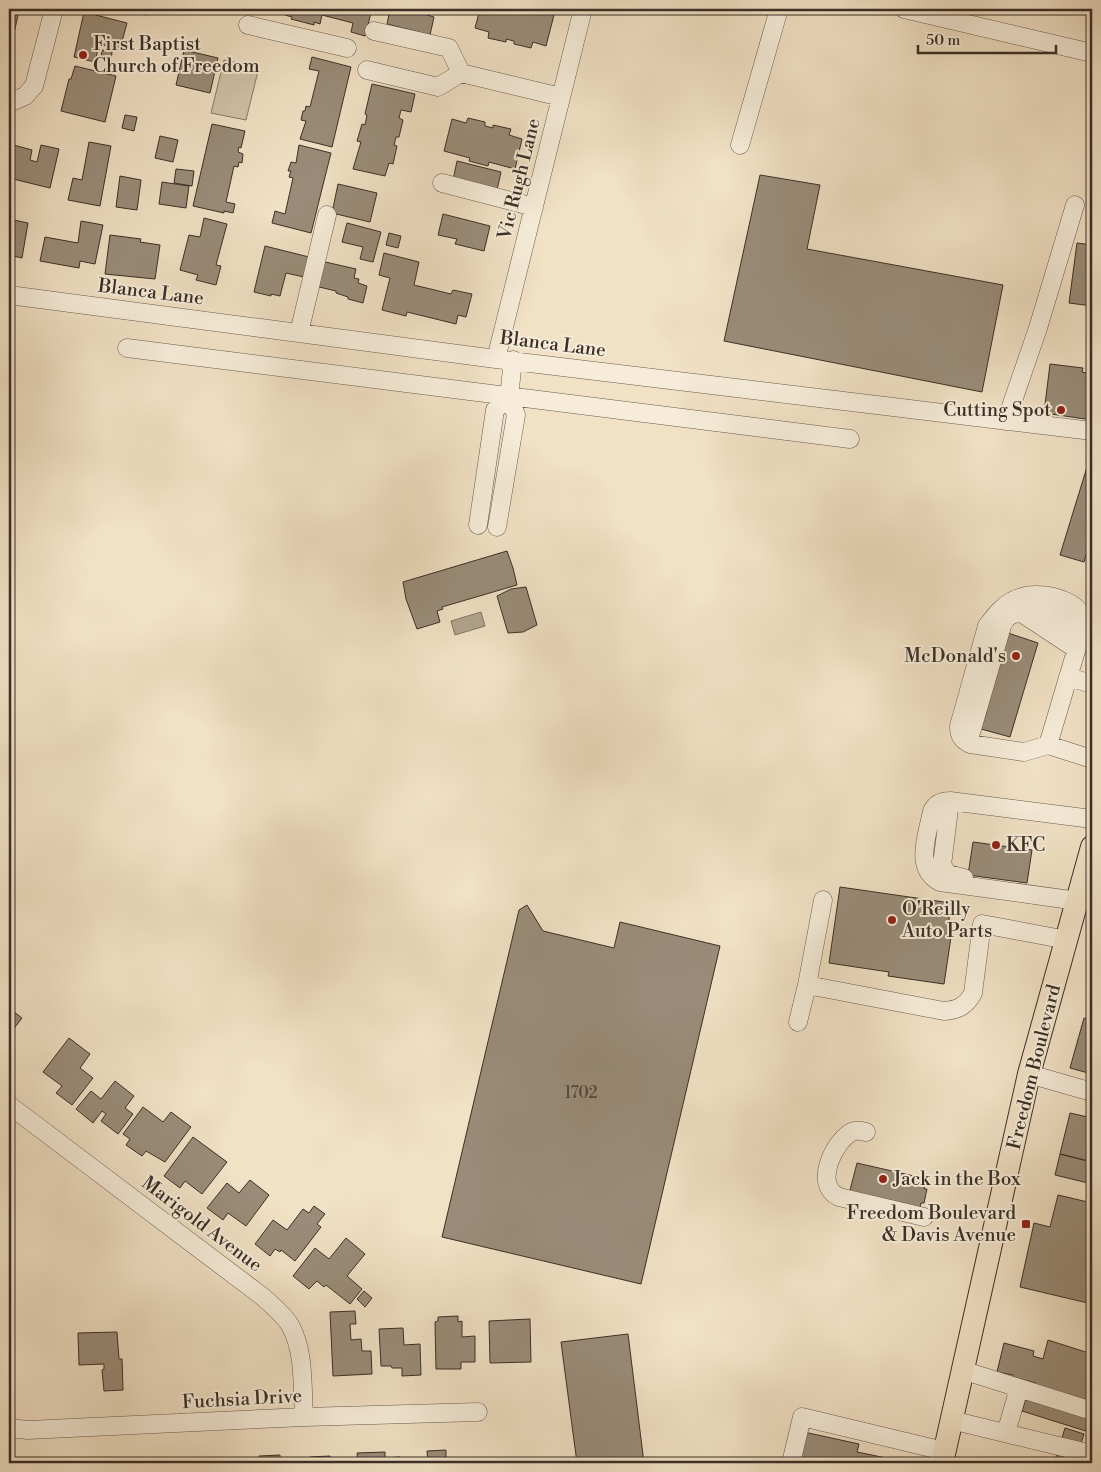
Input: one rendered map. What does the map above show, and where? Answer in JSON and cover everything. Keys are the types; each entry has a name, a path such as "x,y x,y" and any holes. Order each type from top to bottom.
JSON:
{"main road":[{"name":"Freedom Boulevard","path":"942,1460 1029,1074 1092,847"}],"street":[{"path":"9,103 25,96 34,86 54,9"},
{"name":"Vic Rugh Lane","path":"509,397 505,359 534,207 583,9"},
{"path":"740,145 779,9"},
{"path":"904,9 1092,53"},
{"path":"248,25 347,48"},
{"path":"374,31 449,48 461,73"},
{"path":"367,70 438,87 461,73 561,97"},
{"path":"442,183 534,207"},
{"path":"1006,421 1038,328 1075,206"},
{"path":"299,333 327,215"},
{"name":"Blanca Lane","path":"9,295 505,359 1092,431"},
{"path":"128,348 850,439"},
{"path":"478,525 495,410 509,397"},
{"path":"497,527 516,415 509,397"},
{"path":"1048,745 1084,619 1078,610 1058,598 1033,595 1011,602 995,615 987,626 960,726 961,738 968,743 1024,752 1048,745 1092,758"},
{"path":"968,743 1002,626 1010,616 1023,607 1034,607 1052,614 1081,632"},
{"path":"1010,616 1018,613 1023,614 1076,649"},
{"path":"1068,677 1092,684"},
{"path":"1078,902 948,883 934,879 926,868 924,861 932,811 940,802 950,801 1092,819"},
{"path":"798,1022 807,985 822,900"},
{"path":"807,985 944,1011 956,1010 968,1002 974,993 982,924 1067,940"},
{"path":"1029,1074 1092,1092"},
{"name":"Marigold Avenue","path":"9,1105 263,1297 280,1312 292,1330 300,1351 304,1417"},
{"path":"866,1132 858,1130 848,1135 832,1155 829,1162 828,1188 840,1197 924,1217"},
{"path":"962,1370 1092,1411"},
{"path":"1006,1433 1019,1388"},
{"name":"Fuchsia Drive","path":"9,1428 28,1430 304,1417 478,1412"},
{"path":"791,1463 802,1417 942,1460"},
{"path":"951,1420 1092,1454"}],"shaded area":[{"path":"224,60 259,67 246,120 211,113"},
{"path":"481,612 485,626 455,635 451,621"}],"building":[{"path":"9,9 19,11 9,55"},
{"path":"119,9 148,9 147,15"},
{"path":"287,9 372,9 365,36 351,32 353,23 322,15 320,24 314,22 314,25 291,19 292,17 285,15"},
{"path":"390,9 426,9 424,14 434,17 430,35 387,24"},
{"path":"480,9 529,9 554,15 546,46 533,42 531,48 514,44 514,41 506,39 506,42 488,38 489,32 475,28"},
{"path":"84,12 127,23 120,49 99,44 95,62 74,57"},
{"path":"102,50 112,52 111,60 101,58"},
{"path":"184,50 218,58 210,93 176,85"},
{"path":"312,57 351,67 332,147 300,139 306,121 301,120 303,111 305,111 306,106 310,107 319,71 309,69"},
{"path":"75,66 116,76 105,122 61,111 69,79 71,79"},
{"path":"372,84 415,94 411,112 401,110 399,118 403,120 399,137 396,137 394,145 397,146 393,164 389,163 385,176 353,169 361,142 357,141 362,124 365,125 367,115 365,114"},
{"path":"125,115 137,117 134,131 122,128"},
{"path":"468,118 485,122 485,126 493,128 493,125 511,129 509,135 522,139 515,169 489,162 488,166 469,161 470,158 444,151 452,119 466,123"},
{"path":"212,124 245,131 241,148 239,147 238,152 243,154 242,163 239,162 238,167 234,166 226,202 235,204 233,213 224,211 224,213 193,206"},
{"path":"160,136 178,140 173,162 155,158"},
{"path":"89,142 111,146 100,206 68,200 73,178 82,180"},
{"path":"10,144 32,150 30,160 37,162 41,145 59,149 50,188 9,178"},
{"path":"299,145 331,153 311,233 272,223 275,211 285,214 293,178 289,177 291,171 288,171 291,162 296,163"},
{"path":"457,161 501,172 497,190 453,180"},
{"path":"176,169 194,171 192,186 174,183"},
{"path":"760,175 820,185 807,249 1003,285 982,392 724,341"},
{"path":"120,176 141,180 137,210 116,207"},
{"path":"162,182 189,186 186,208 159,204"},
{"path":"338,184 377,193 370,222 332,213"},
{"path":"443,214 490,226 484,251 455,244 457,239 438,235"},
{"path":"204,218 227,224 216,265 221,266 216,285 196,280 198,275 180,270 189,235 200,237"},
{"path":"9,219 28,223 22,258 9,255"},
{"path":"81,221 103,225 95,264 80,261 79,268 40,261 45,237 78,243"},
{"path":"347,223 381,232 373,262 360,259 363,247 342,242"},
{"path":"389,233 401,236 398,248 386,245"},
{"path":"110,235 141,239 140,242 160,245 155,279 105,274"},
{"path":"1077,243 1092,245 1092,306 1069,303"},
{"path":"265,246 309,257 304,277 286,273 280,296 254,292"},
{"path":"384,253 419,262 414,285 451,294 453,290 472,294 466,317 458,315 456,324 407,312 406,316 382,310 390,278 379,275"},
{"path":"321,261 356,269 354,278 359,279 358,283 367,286 363,303 348,299 348,297 336,293 336,291 315,286"},
{"path":"1050,364 1083,368 1082,372 1092,374 1092,420 1044,413"},
{"path":"1087,467 1092,469 1092,535 1084,562 1060,555"},
{"path":"507,551 517,585 442,607 443,609 437,611 440,622 417,629 406,599 403,582"},
{"path":"526,587 537,625 523,632 508,633 497,596 511,589"},
{"path":"1005,632 1038,643 1010,737 981,729 987,711 981,710"},
{"path":"973,842 1032,850 1027,883 968,875"},
{"name":"O'Reilly Auto Parts","path":"840,887 951,903 947,936 951,937 944,984 888,976 889,972 829,963"},
{"path":"527,905 543,931 614,948 620,922 720,946 641,1284 442,1237 519,910"},
{"path":"9,1008 22,1018 9,1035"},
{"path":"1084,1018 1092,1020 1092,1074 1070,1068"},
{"path":"69,1038 90,1054 80,1068 93,1078 72,1105 56,1093 62,1086 43,1072"},
{"path":"115,1081 134,1096 125,1108 133,1114 118,1134 101,1121 106,1114 102,1111 93,1123 76,1109 91,1091 101,1099"},
{"path":"143,1107 163,1122 171,1112 191,1127 165,1162 146,1151 142,1156 126,1145 130,1139 123,1134"},
{"path":"1070,1113 1092,1118 1092,1162 1060,1154"},
{"path":"193,1137 227,1162 202,1194 185,1181 180,1188 164,1176"},
{"path":"1060,1154 1092,1162 1092,1184 1055,1175"},
{"path":"857,1163 927,1179 924,1189 927,1189 924,1203 921,1203 919,1211 849,1194"},
{"path":"250,1180 269,1195 246,1226 228,1213 223,1220 207,1208 227,1183 239,1193"},
{"path":"1058,1195 1092,1203 1092,1304 1020,1287 1034,1223 1050,1227"},
{"path":"314,1206 325,1214 317,1224 321,1227 295,1261 281,1250 280,1252 275,1249 270,1256 255,1244 273,1220 287,1230 303,1209 309,1213"},
{"path":"346,1238 365,1254 347,1276 362,1289 350,1304 326,1285 324,1287 317,1281 309,1289 293,1276 315,1248 329,1259"},
{"path":"364,1291 372,1298 365,1307 357,1299"},
{"path":"355,1311 356,1324 350,1324 351,1340 361,1339 362,1351 371,1351 372,1374 333,1376 330,1312"},
{"path":"458,1316 458,1322 462,1321 462,1337 475,1336 475,1362 461,1362 461,1369 436,1369 435,1322 438,1321 438,1317"},
{"path":"530,1319 531,1362 490,1363 489,1321"},
{"path":"403,1328 404,1345 420,1344 421,1375 402,1376 402,1368 381,1366 379,1329"},
{"path":"117,1332 119,1359 122,1359 123,1390 104,1391 102,1370 104,1369 104,1364 79,1365 78,1333"},
{"path":"628,1334 644,1463 577,1463 561,1342"},
{"path":"1048,1340 1092,1354 1092,1404 1036,1386 1036,1383 1013,1377 1013,1375 997,1372 1004,1343 1034,1351 1033,1356 1043,1359"},
{"path":"1030,1386 1092,1405 1092,1433 1022,1411"},
{"path":"1065,1428 1084,1434 1075,1463 1054,1463"},
{"path":"804,1432 859,1444 857,1452 896,1460 896,1463 821,1463 799,1459"},
{"path":"446,1450 446,1463 428,1463 427,1451"},
{"path":"385,1452 385,1458 400,1457 400,1463 358,1463 357,1453"},
{"path":"280,1455 280,1463 259,1463 259,1456"},
{"path":"330,1456 330,1462 352,1460 352,1463 311,1463 310,1457"},
{"path":"505,1461 505,1463 464,1463 464,1462"}],"place":[{"name":"First Baptist Church of Freedom","path":"83,55"},
{"name":"Cutting Spot","path":"1061,410"},
{"name":"McDonald's","path":"1016,656"},
{"name":"KFC","path":"996,845"},
{"name":"O'Reilly Auto Parts","path":"892,920"},
{"name":"Jack in the Box","path":"883,1179"},
{"name":"Freedom Boulevard & Davis Avenue","path":"1026,1224"}]}
